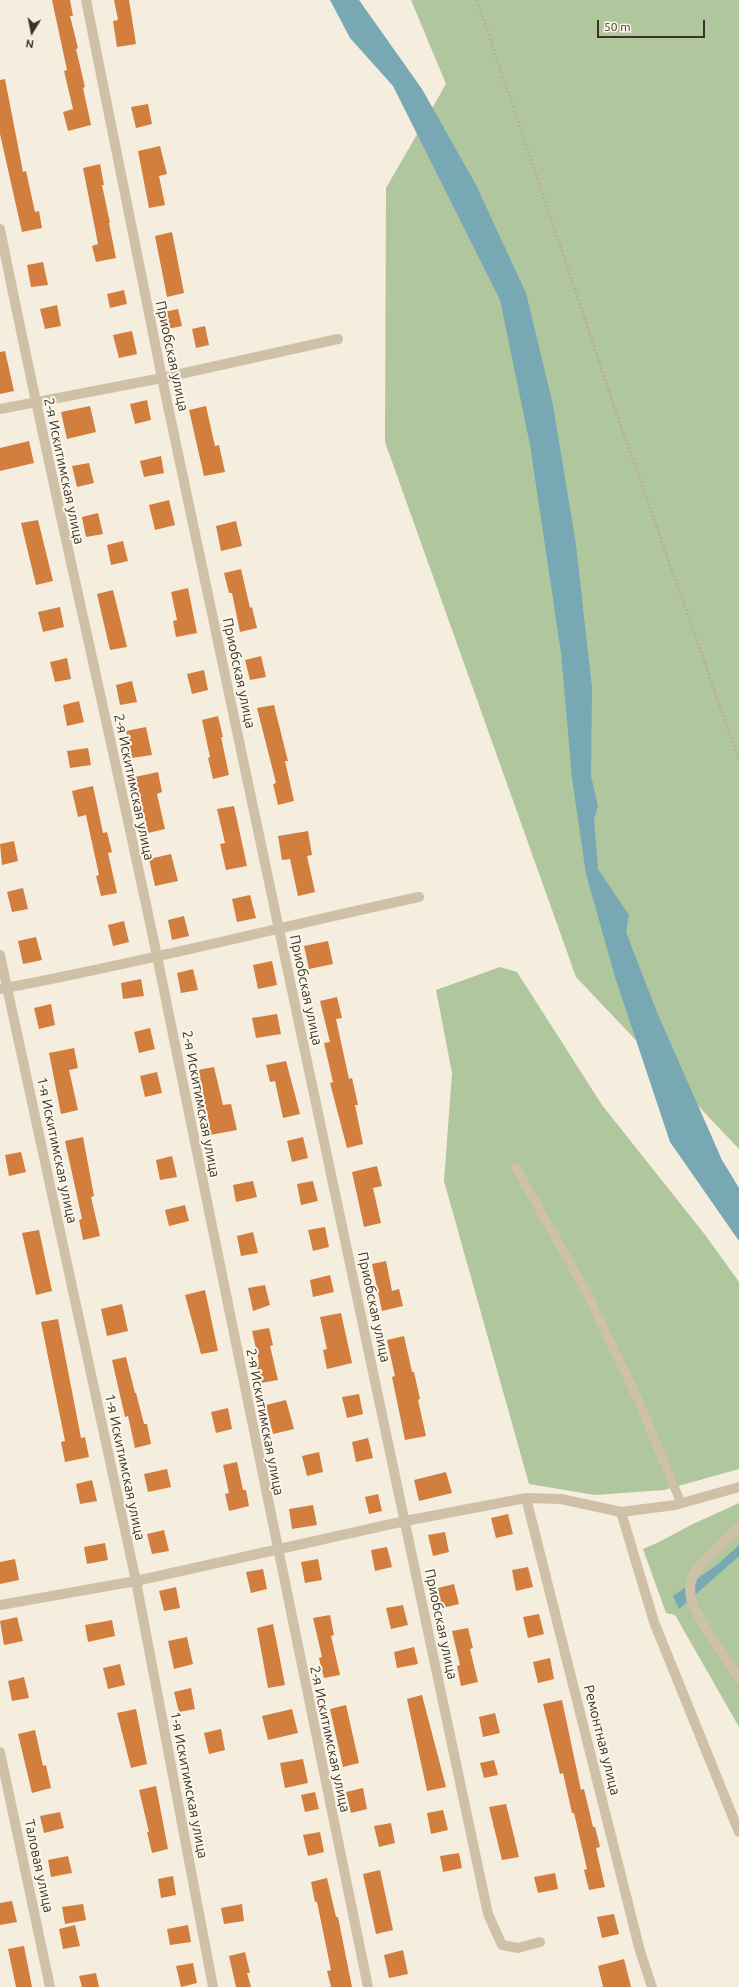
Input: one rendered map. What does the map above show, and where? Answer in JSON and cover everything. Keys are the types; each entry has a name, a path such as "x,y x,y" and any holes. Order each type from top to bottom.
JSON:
{"street":[{"name":"Приобская улица","path":"86,0 162,378 488,1914 502,1945 518,1948 540,1942"},
{"name":"2-я Искитимская улица","path":"0,229 35,402 157,957 276,1548 368,1987"},
{"path":"0,409 162,378 338,339"},
{"path":"4,989 157,957 419,897"},
{"name":"1-я Искитимская улица","path":"0,955 4,989 136,1581 213,1987"},
{"path":"0,1605 136,1581 276,1548 526,1498 561,1499 621,1512 681,1503 739,1486"},
{"name":"Ремонтная улица","path":"526,1498 638,1943 652,1987"},
{"path":"621,1512 654,1622 739,1832"},
{"path":"739,1527 697,1570 693,1575 691,1584 692,1599 700,1617 739,1678"},
{"name":"Таловая улица","path":"0,1752 50,1987"}],"lane":[{"path":"516,1168 587,1293 639,1402 681,1503"}],"path":[{"path":"477,0 613,403 739,760"}],"green space":[{"path":"411,0 739,0 739,1149 576,977 385,442 386,188 446,84"},
{"path":"500,967 517,972 602,1105 706,1236 739,1282 739,1469 664,1490 595,1495 529,1484 444,1181 452,1073 436,990"},
{"path":"739,1503 739,1727 675,1615 666,1613 643,1549"}],"water":[{"path":"330,0 359,0 422,89 476,185 526,293 553,405 576,545 592,688 591,776 598,806 594,820 598,869 629,915 626,932 656,1010 722,1160 739,1188 739,1241 670,1142 615,977 586,874 572,778 561,653 530,445 500,300 393,86 350,38"},
{"path":"739,1545 739,1556 679,1609 673,1596 717,1565"}],"building":[{"path":"52,0 70,0 73,16 70,16 78,48 76,49 85,87 83,88 91,125 68,131 63,112 73,109 64,71 67,70"},
{"path":"114,0 129,0 136,44 117,47 113,21 118,20"},
{"path":"5,79 23,172 26,171 35,212 39,211 42,228 22,232 0,134 0,80"},
{"path":"148,104 152,124 136,128 131,107"},
{"path":"160,146 167,174 159,176 165,205 149,208 138,151"},
{"path":"100,164 104,185 102,185 116,258 96,262 92,246 98,244 83,168"},
{"path":"172,232 184,293 167,297 155,236"},
{"path":"43,262 48,285 31,287 27,265"},
{"path":"124,290 127,304 110,308 107,294"},
{"path":"57,305 61,326 45,329 40,309"},
{"path":"178,309 182,326 168,329 164,312"},
{"path":"205,326 209,345 196,348 192,329"},
{"path":"132,331 137,354 119,358 113,335"},
{"path":"5,351 14,391 0,394 0,352"},
{"path":"147,400 151,420 135,424 130,404"},
{"path":"90,406 96,432 67,439 61,412"},
{"path":"206,406 215,446 219,445 225,472 204,476 189,410"},
{"path":"29,441 34,463 0,471 0,448"},
{"path":"161,456 164,473 144,477 140,461"},
{"path":"89,463 94,483 77,487 72,466"},
{"path":"169,500 175,525 155,530 149,505"},
{"path":"98,513 103,534 86,537 82,517"},
{"path":"38,520 53,581 36,585 21,523"},
{"path":"236,521 242,546 221,551 216,526"},
{"path":"123,541 128,561 111,565 107,545"},
{"path":"241,569 250,608 252,607 257,628 240,632 232,593 229,593 224,573"},
{"path":"188,588 197,633 176,637 173,621 177,620 171,592"},
{"path":"113,590 127,647 110,650 97,594"},
{"path":"60,607 64,627 43,632 38,612"},
{"path":"261,656 266,677 250,680 245,660"},
{"path":"67,658 71,679 55,682 50,662"},
{"path":"204,670 208,690 192,694 187,674"},
{"path":"132,681 137,702 120,705 116,685"},
{"path":"79,701 84,722 67,726 63,705"},
{"path":"274,705 288,761 285,761 294,801 278,805 273,784 276,783 257,708"},
{"path":"218,716 229,775 213,779 202,720"},
{"path":"146,727 152,755 132,758 126,731"},
{"path":"88,748 91,765 70,768 67,751"},
{"path":"158,772 162,792 157,794 165,829 148,833 135,777"},
{"path":"93,786 103,833 107,832 112,852 108,853 117,893 101,896 96,876 99,875 86,815 78,817 72,791"},
{"path":"234,806 247,866 226,870 220,844 225,843 217,809"},
{"path":"308,831 312,855 307,856 315,892 298,896 290,859 282,860 278,836"},
{"path":"14,841 18,861 2,865 0,844"},
{"path":"171,854 178,881 155,886 149,859"},
{"path":"23,888 28,909 12,912 7,892"},
{"path":"250,895 256,918 237,922 232,899"},
{"path":"184,916 189,936 172,940 168,920"},
{"path":"124,921 129,942 113,946 108,925"},
{"path":"36,937 42,960 23,964 18,941"},
{"path":"328,941 333,964 309,969 304,946"},
{"path":"272,961 277,985 258,989 253,965"},
{"path":"193,969 198,990 181,993 177,973"},
{"path":"141,979 144,996 123,999 121,983"},
{"path":"337,997 342,1018 336,1019 349,1079 352,1078 358,1105 355,1105 363,1144 347,1148 330,1083 333,1082 324,1043 330,1042 320,1001"},
{"path":"51,1004 55,1025 39,1029 34,1008"},
{"path":"277,1014 281,1034 256,1038 252,1018"},
{"path":"150,1028 155,1049 139,1053 134,1032"},
{"path":"74,1048 78,1068 69,1070 78,1110 61,1114 49,1053"},
{"path":"286,1061 300,1114 283,1118 275,1081 270,1082 266,1065"},
{"path":"214,1067 223,1105 231,1104 237,1130 210,1135 198,1070"},
{"path":"157,1072 162,1093 145,1097 140,1076"},
{"path":"83,1137 94,1196 91,1197 100,1236 83,1240 79,1220 82,1219 65,1141"},
{"path":"303,1137 308,1158 292,1162 287,1141"},
{"path":"21,1152 26,1172 9,1176 5,1155"},
{"path":"172,1156 177,1177 160,1180 156,1160"},
{"path":"377,1166 382,1186 373,1188 381,1223 364,1227 352,1172"},
{"path":"253,1181 257,1197 236,1202 233,1185"},
{"path":"313,1181 318,1201 301,1205 297,1184"},
{"path":"185,1205 189,1221 169,1226 165,1210"},
{"path":"325,1227 329,1247 313,1251 308,1230"},
{"path":"39,1230 52,1291 36,1295 22,1233"},
{"path":"253,1232 258,1253 241,1256 237,1236"},
{"path":"386,1261 392,1291 399,1289 403,1306 382,1311 372,1264"},
{"path":"330,1275 334,1292 313,1297 310,1280"},
{"path":"265,1285 270,1305 253,1311 248,1288"},
{"path":"205,1290 218,1351 201,1354 185,1295"},
{"path":"122,1304 128,1331 107,1336 101,1309"},
{"path":"341,1313 352,1363 327,1369 323,1350 327,1349 320,1317"},
{"path":"58,1319 81,1438 85,1437 89,1457 65,1462 61,1442 65,1441 41,1322"},
{"path":"269,1328 273,1345 270,1346 278,1380 261,1383 256,1363 259,1362 252,1331"},
{"path":"404,1336 420,1399 418,1400 426,1436 405,1440 392,1377 395,1376 387,1340"},
{"path":"126,1357 144,1424 147,1424 151,1444 135,1448 128,1416 125,1417 112,1360"},
{"path":"359,1394 363,1414 347,1418 342,1397"},
{"path":"286,1400 294,1429 273,1434 266,1405"},
{"path":"228,1408 232,1429 216,1433 211,1412"},
{"path":"368,1438 373,1458 356,1462 352,1442"},
{"path":"319,1452 323,1472 307,1476 302,1456"},
{"path":"237,1462 243,1490 246,1490 249,1506 229,1511 225,1494 229,1493 223,1465"},
{"path":"167,1469 171,1487 148,1492 144,1474"},
{"path":"446,1472 452,1493 419,1501 414,1480"},
{"path":"92,1480 97,1501 80,1504 76,1484"},
{"path":"378,1494 382,1511 369,1514 365,1497"},
{"path":"313,1505 317,1525 292,1529 289,1509"},
{"path":"508,1514 513,1534 496,1538 491,1518"},
{"path":"164,1530 169,1551 152,1554 147,1534"},
{"path":"445,1532 449,1552 433,1556 428,1535"},
{"path":"105,1543 108,1560 87,1564 84,1547"},
{"path":"387,1547 392,1567 375,1571 371,1550"},
{"path":"15,1559 19,1580 0,1584 0,1562"},
{"path":"318,1559 322,1580 305,1583 301,1562"},
{"path":"528,1567 533,1587 516,1591 512,1570"},
{"path":"263,1569 267,1589 251,1593 246,1572"},
{"path":"454,1584 459,1604 442,1608 438,1588"},
{"path":"176,1587 180,1608 164,1611 159,1591"},
{"path":"403,1605 408,1625 391,1629 386,1608"},
{"path":"539,1614 544,1634 528,1638 523,1617"},
{"path":"330,1615 334,1635 331,1636 340,1675 324,1678 319,1658 322,1657 313,1618"},
{"path":"17,1617 23,1641 4,1645 0,1621"},
{"path":"112,1620 115,1636 88,1642 85,1625"},
{"path":"273,1624 285,1685 268,1688 257,1628"},
{"path":"468,1628 473,1648 470,1649 478,1682 461,1686 457,1666 460,1665 452,1631"},
{"path":"187,1637 193,1664 174,1669 168,1641"},
{"path":"414,1647 418,1664 397,1668 394,1652"},
{"path":"550,1658 554,1679 538,1683 533,1662"},
{"path":"120,1664 125,1685 108,1689 103,1668"},
{"path":"24,1677 29,1698 12,1701 8,1681"},
{"path":"191,1688 195,1709 179,1712 174,1692"},
{"path":"422,1695 446,1787 427,1791 407,1699"},
{"path":"562,1700 581,1790 584,1789 593,1827 595,1827 600,1847 596,1848 605,1887 589,1890 584,1870 587,1869 574,1813 572,1813 563,1773 560,1774 543,1704"},
{"path":"346,1705 359,1763 343,1767 330,1709"},
{"path":"136,1709 147,1764 131,1768 117,1713"},
{"path":"292,1709 298,1733 268,1740 262,1716"},
{"path":"495,1713 500,1733 483,1737 479,1717"},
{"path":"221,1729 225,1750 209,1754 204,1733"},
{"path":"35,1730 43,1766 46,1765 51,1788 32,1793 18,1734"},
{"path":"303,1759 308,1783 285,1788 280,1763"},
{"path":"494,1760 498,1775 484,1778 480,1763"},
{"path":"156,1786 168,1849 152,1853 147,1832 149,1832 139,1790"},
{"path":"363,1788 367,1809 351,1813 346,1792"},
{"path":"315,1792 319,1809 305,1812 301,1795"},
{"path":"506,1804 519,1857 502,1860 489,1807"},
{"path":"443,1810 448,1830 431,1834 427,1813"},
{"path":"60,1812 64,1828 44,1833 40,1816"},
{"path":"391,1823 395,1843 379,1847 374,1826"},
{"path":"320,1832 324,1852 308,1856 303,1835"},
{"path":"459,1853 462,1868 443,1872 440,1856"},
{"path":"68,1856 72,1873 51,1877 48,1860"},
{"path":"380,1870 393,1930 376,1934 363,1874"},
{"path":"555,1873 558,1889 538,1893 534,1877"},
{"path":"173,1876 176,1895 161,1898 158,1879"},
{"path":"327,1878 336,1917 338,1917 352,1987 331,1987 327,1971 331,1970 317,1902 315,1902 311,1882"},
{"path":"12,1901 17,1922 0,1925 0,1903"},
{"path":"83,1904 86,1920 65,1924 62,1907"},
{"path":"242,1904 244,1921 224,1924 221,1908"},
{"path":"614,1914 619,1934 602,1938 597,1917"},
{"path":"75,1925 80,1946 63,1949 59,1929"},
{"path":"188,1925 191,1942 170,1945 167,1929"},
{"path":"24,1946 32,1987 16,1987 8,1949"},
{"path":"403,1950 408,1974 389,1978 384,1955"},
{"path":"245,1952 250,1973 247,1973 251,1987 236,1987 229,1956"},
{"path":"624,1959 631,1987 603,1987 598,1966"},
{"path":"193,1963 197,1983 181,1987 176,1966"},
{"path":"96,1973 99,1987 82,1987 79,1976"}]}
